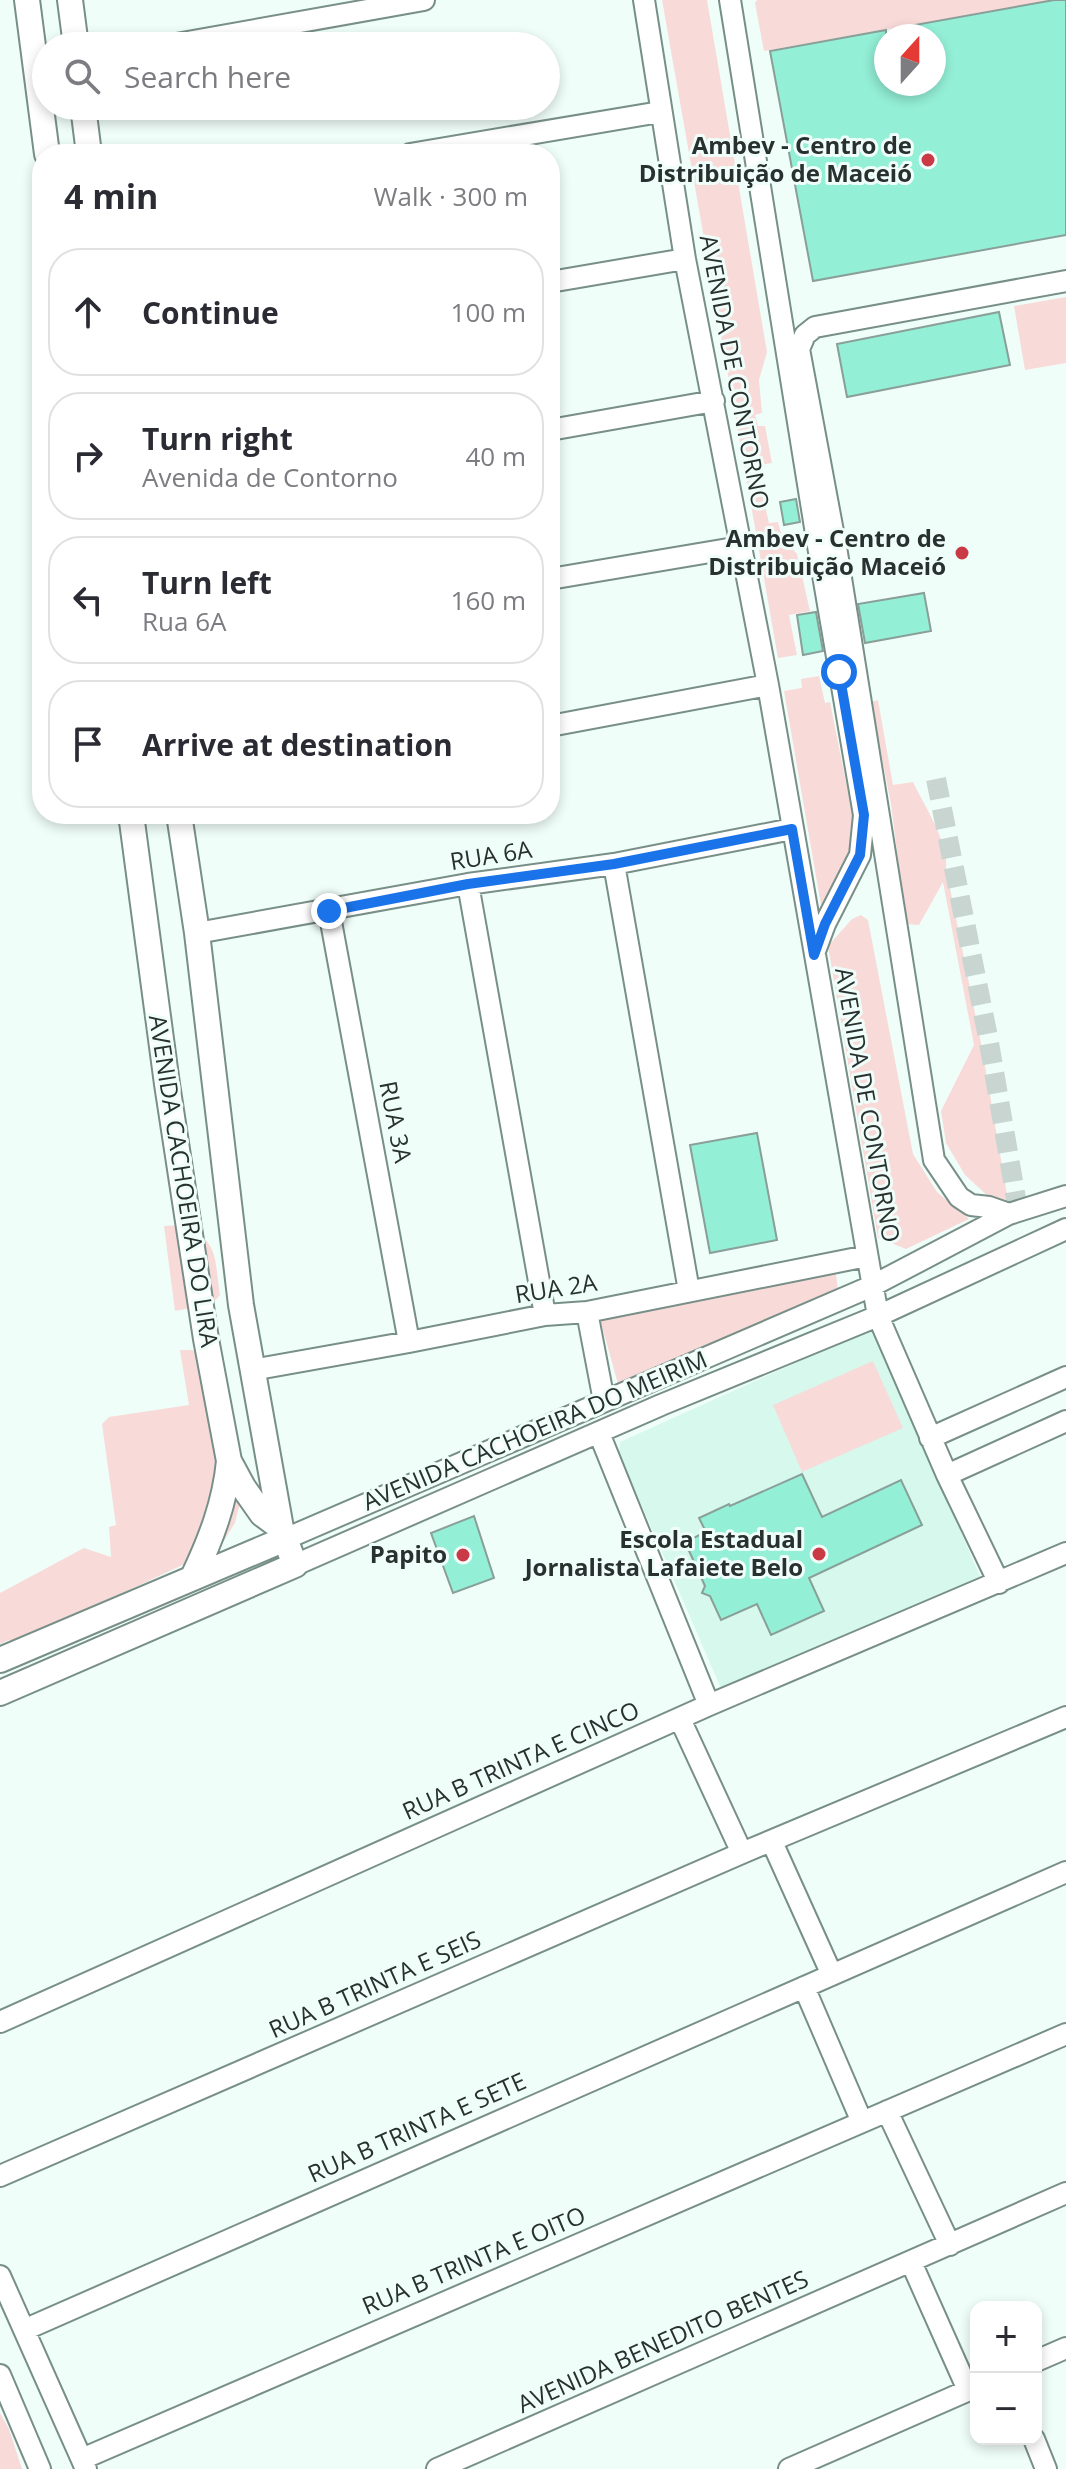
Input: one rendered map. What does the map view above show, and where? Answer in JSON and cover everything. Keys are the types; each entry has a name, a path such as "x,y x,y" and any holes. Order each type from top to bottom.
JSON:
{"main road":[{"path":"27,0 32,38"},
{"path":"70,0 74,32"},
{"path":"43,120 46,144"},
{"path":"85,120 88,144"},
{"name":"AVENIDA CACHOEIRA DO LIRA","path":"132,824 167,1084 206,1339 231,1465 262,1514 283,1534"},
{"name":"AVENIDA CACHOEIRA DO LIRA","path":"181,824 197,933 233,1253 269,1466 283,1534 295,1565"},
{"path":"231,1465 239,1474 256,1479 269,1466"},
{"path":"193,1577 214,1531 231,1465"},
{"name":"AVENIDA CACHOEIRA DO MEIRIM","path":"0,1660 193,1577 283,1534"},
{"name":"AVENIDA CACHOEIRA DO MEIRIM","path":"0,1693 295,1565"}],"street":[{"path":"244,32 424,0"},
{"name":"AVENIDA DE CONTORNO","path":"644,0 685,259 768,685 878,1316 930,1438 999,1583"},
{"path":"730,0 864,815 860,855 825,924 814,955"},
{"path":"470,144 660,112"},
{"path":"560,280 685,259"},
{"path":"1009,1214 971,1205 959,1197 934,1160 837,553 799,349 805,335 815,327 1066,281"},
{"path":"560,428 714,401"},
{"path":"560,577 740,547"},
{"path":"560,724 768,685"},
{"name":"RUA 6A","path":"197,933 468,884 614,864 792,829"},
{"path":"614,864 689,1291"},
{"path":"468,884 545,1315"},
{"name":"RUA 3A","path":"329,911 409,1342"},
{"name":"AVENIDA CACHOEIRA DO MEIRIM","path":"283,1534 872,1286 1009,1214 1066,1196"},
{"name":"AVENIDA CACHOEIRA DO MEIRIM","path":"295,1565 878,1316 1066,1229"},
{"name":"RUA 2A","path":"252,1370 545,1315 587,1312 867,1256"},
{"path":"587,1312 604,1401"},
{"path":"930,1438 1066,1377"},
{"path":"947,1475 1066,1421"},
{"path":"599,1433 709,1705"},
{"name":"RUA B TRINTA E CINCO","path":"0,2022 709,1705 1066,1553"},
{"name":"RUA B TRINTA E SEIS","path":"0,2176 742,1853 1066,1717"},
{"path":"680,1719 742,1853"},
{"path":"772,1842 832,1975"},
{"name":"RUA B TRINTA E SETE","path":"24,2330 1066,1872"},
{"path":"804,1987 862,2122"},
{"name":"RUA B TRINTA E OITO","path":"84,2464 1066,2034"},
{"path":"887,2111 950,2245"},
{"name":"AVENIDA BENEDITO BENTES","path":"437,2469 477,2461 1066,2193"},
{"path":"911,2262 970,2385"},
{"path":"0,2276 84,2464"},
{"path":"1042,2358 1066,2348"},
{"path":"0,2375 40,2469"},
{"path":"789,2469 970,2390"},
{"path":"1036,2445 1046,2469"}],"shaded area":[{"path":"662,0 707,0 767,352 759,380 762,413 755,415 758,426 765,426 772,463 760,465 760,484 769,523 778,522 782,537 797,554 810,611 789,615 797,655 778,658"},
{"path":"757,0 1054,0 918,24 874,24 874,32 764,51"},
{"path":"1066,297 1066,363 1025,370 1014,306"},
{"path":"819,676 825,703 830,702 853,818 850,854 822,911 784,691 802,688 801,679"},
{"path":"878,700 893,785 913,782 944,847 1008,1200 1004,1202 990,1198 965,1175 946,1143 941,1111 974,1045 943,882 919,925 906,924 891,804 871,702"},
{"path":"861,915 868,920 913,1154 937,1192 969,1219 906,1249 878,1238 828,946 852,919"},
{"path":"183,1225 204,1238 213,1252 220,1295 212,1304 175,1311 164,1226"},
{"path":"836,1274 838,1291 618,1384 600,1319"},
{"path":"873,1328 982,1581 723,1693 619,1453 620,1442"},
{"path":"180,1350 206,1354 226,1409 235,1420 242,1478 235,1523 223,1542 204,1555 17,1642 9,1640 0,1644 0,1593 84,1548 111,1557 109,1527 116,1525 102,1424 109,1417 189,1405"},
{"path":"873,1361 903,1428 802,1472 773,1405"},
{"path":"0,2413 9,2429 22,2469 0,2469"}],"building":[{"name":"Ambev - Centro de Distribuição de Maceió","path":"1066,0 1066,235 813,281 770,51 874,32 874,96 946,96 946,24 920,24"},
{"path":"999,312 1010,365 847,397 837,344"},
{"path":"796,499 800,522 784,525 780,502"},
{"path":"924,593 931,631 865,643 858,604"},
{"path":"816,612 823,651 803,655 797,615"},
{"path":"757,1133 777,1240 710,1253 690,1145"},
{"name":"Escola Estadual Jornalista Lafaiete Belo","path":"802,1474 822,1517 901,1480 922,1525 809,1578 824,1611 771,1635 757,1604 721,1620 710,1596 702,1593 705,1586 685,1542 706,1532 699,1518"},
{"name":"Papito","path":"474,1516 494,1578 453,1593 431,1533"}],"tunnel":[{"path":"936,779 988,1037 1018,1210"}],"place":[{"name":"Ambev - Centro de Distribuição de Maceió","path":"928,160"},
{"name":"Ambev - Centro de Distribuição Maceió","path":"962,553"},
{"name":"Escola Estadual Jornalista Lafaiete Belo","path":"819,1554"},
{"name":"Papito","path":"463,1555"}],"route":[{"path":"329,911 468,884 614,864 792,829 814,955 825,924 860,855 864,815 839,672"}]}
